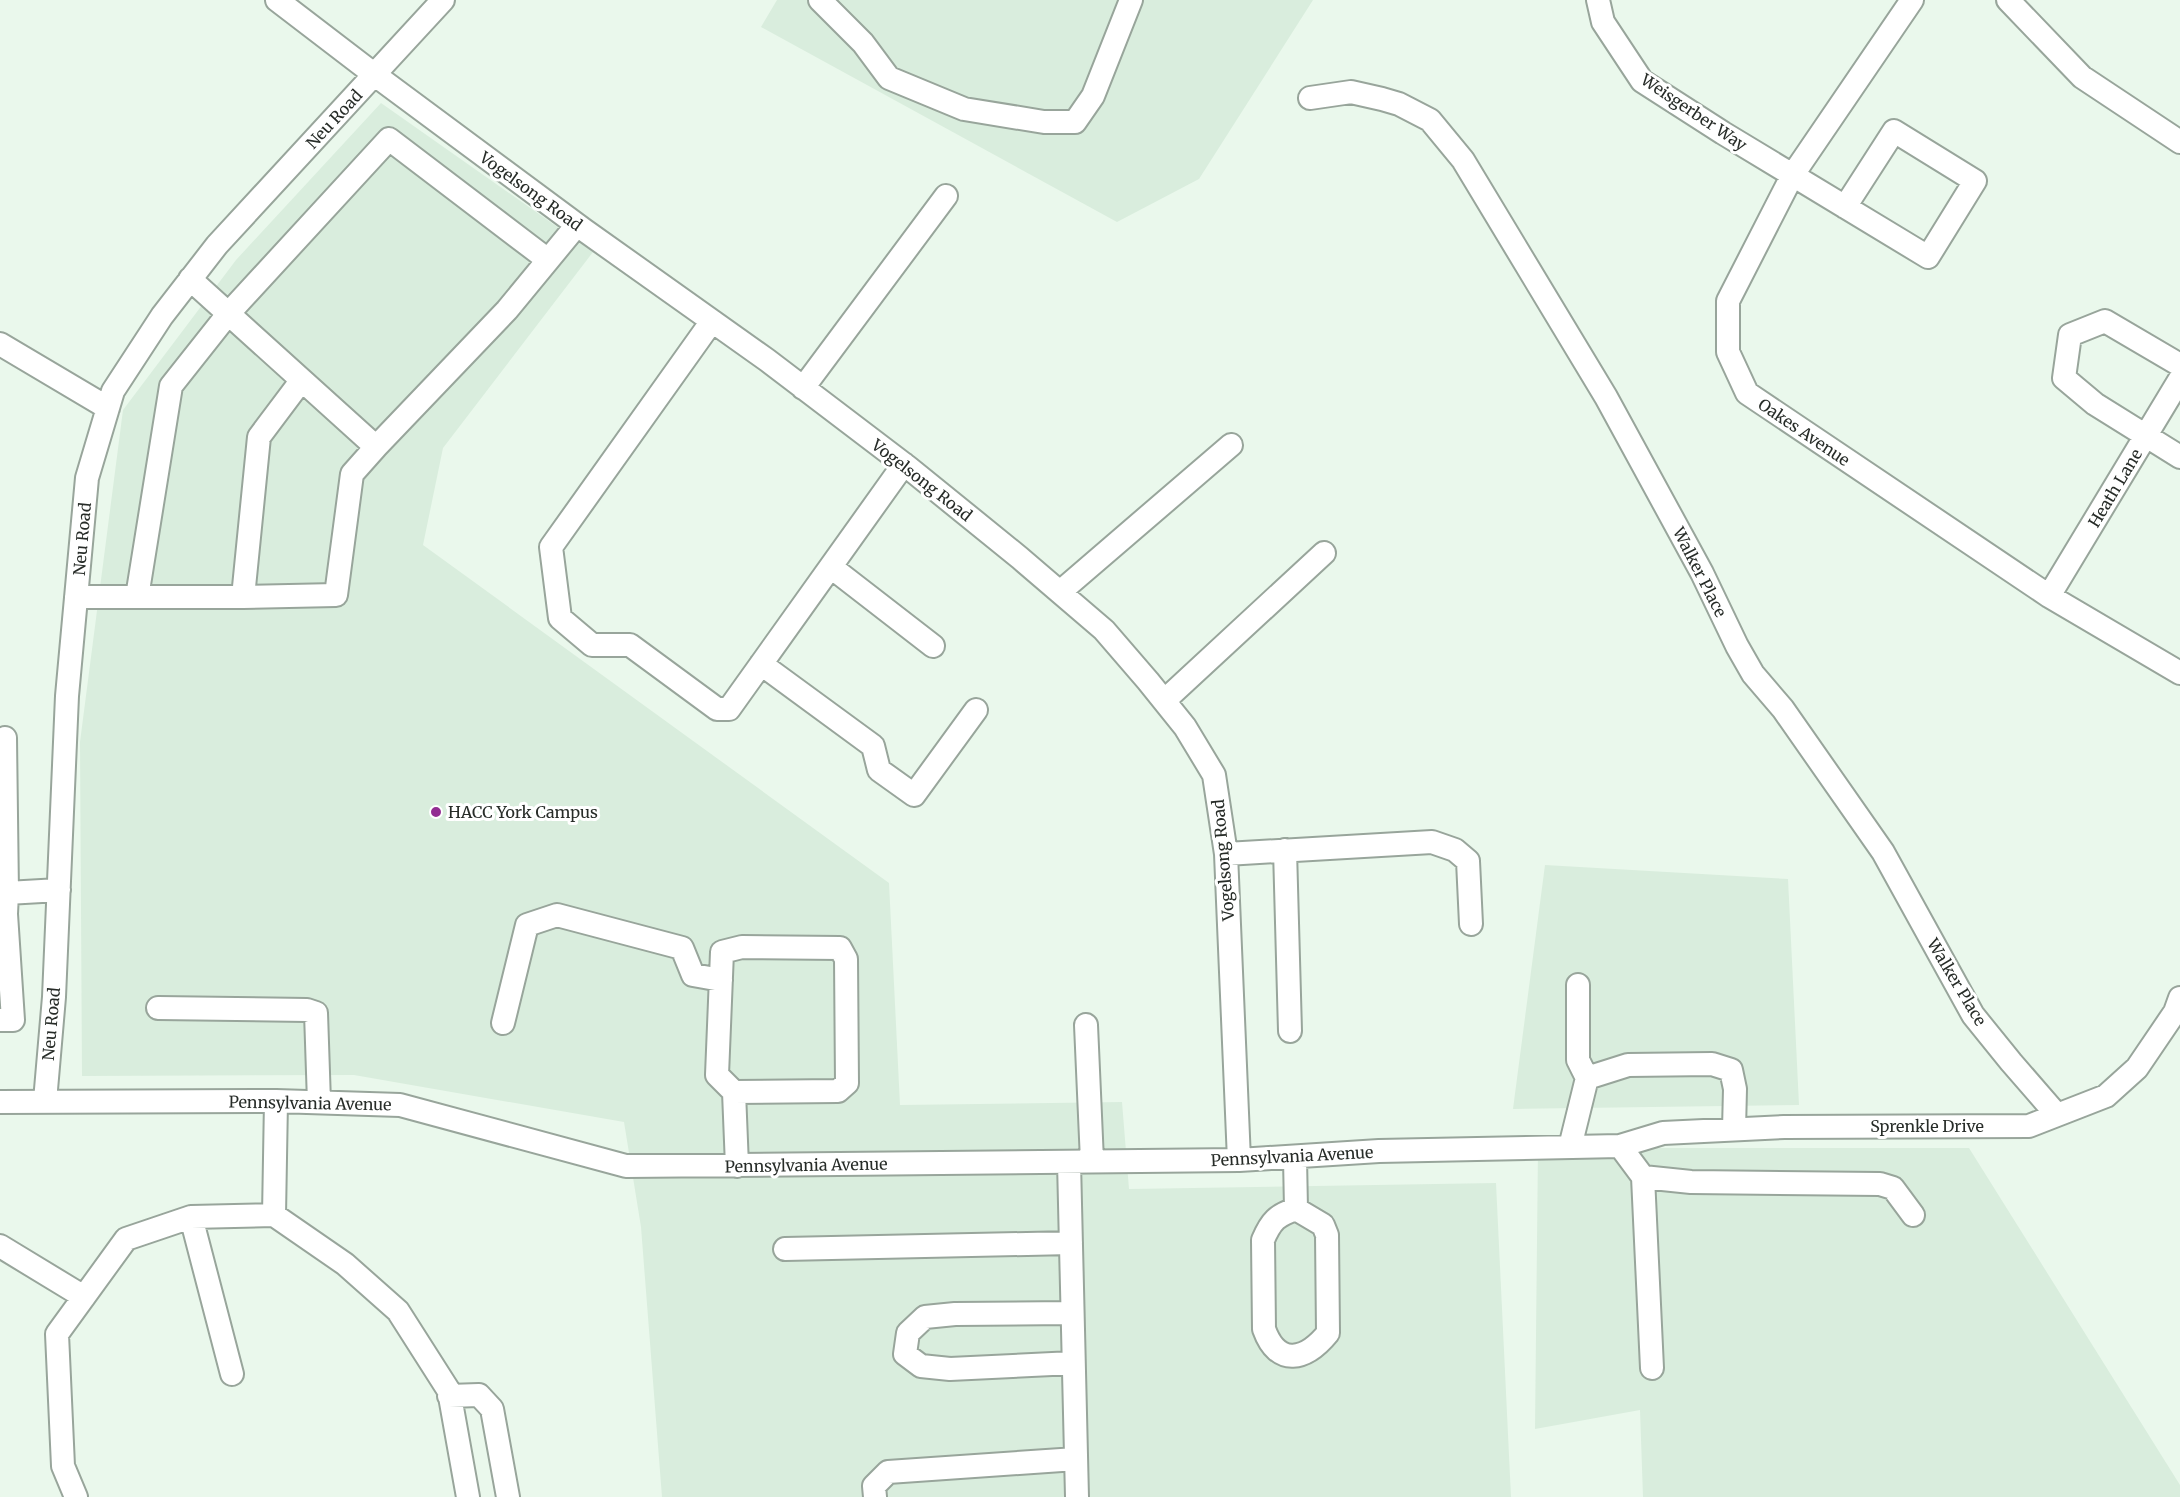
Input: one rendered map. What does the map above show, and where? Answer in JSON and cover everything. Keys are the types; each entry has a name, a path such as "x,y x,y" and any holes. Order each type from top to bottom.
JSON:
{"street":[{"name":"Neu Road","path":"45,1101 54,998 67,696 87,478 113,391 162,316 217,245 443,0"},
{"path":"820,0 863,43 889,78 964,108 1044,122 1075,122 1093,96 1131,0"},
{"name":"Weisgerber Way","path":"1598,0 1603,22 1642,81 1792,176 1928,257 1975,181 1894,131 1845,207"},
{"name":"Oakes Avenue","path":"1912,0 1792,176 1728,301 1728,352 1747,393 2049,596 2180,673"},
{"path":"2008,0 2082,77 2180,142"},
{"name":"Vogelsong Road","path":"280,1 375,75 577,225 712,321 904,464 1104,630 1164,701 1185,727 1214,775 1226,854 1239,1160"},
{"name":"Walker Place","path":"1310,98 1351,92 1399,104 1430,120 1462,160 1606,397 1702,573 1753,674 1783,709 1883,852 1973,1015 2057,1115"},
{"path":"137,597 171,386 228,314 389,139 548,260"},
{"path":"803,388 946,196"},
{"path":"76,597 336,595 352,474 507,310 577,225"},
{"path":"190,279 376,447"},
{"path":"712,321 551,547 560,618 592,645 630,645 717,709 729,709 904,464"},
{"path":"2180,365 2105,321 2070,335 2064,378 2095,404 2180,457"},
{"path":"0,344 108,408"},
{"name":"Heath Lane","path":"2049,596 2180,379"},
{"path":"243,597 259,437 301,381"},
{"path":"1060,592 1231,445"},
{"path":"1164,701 1324,553"},
{"path":"831,567 933,646"},
{"path":"761,663 873,746 879,771 914,795 976,710"},
{"path":"0,1020 13,1020 4,907 5,738"},
{"path":"1226,854 1432,842 1455,850 1467,861 1471,924"},
{"path":"1286,850 1290,1031"},
{"path":"4,907 59,890"},
{"path":"503,1023 527,925 557,915 682,948 693,975 721,980"},
{"path":"742,948 840,948 846,959 847,1083 838,1091 734,1092 717,1076 722,952 742,948"},
{"path":"1570,1147 1587,1078 1578,1060 1578,985"},
{"name":"Sprenkle Drive","path":"1620,1146 1663,1133 1734,1129 2029,1126 2106,1096 2137,1068 2175,1012 2180,998"},
{"path":"158,1008 316,1012 319,1102"},
{"path":"1086,1025 1092,1161"},
{"path":"1587,1078 1629,1065 1712,1064 1731,1070 1735,1089 1734,1129"},
{"path":"734,1092 737,1166"},
{"path":"274,1215 276,1101"},
{"name":"Pennsylvania Avenue","path":"0,1102 276,1101 400,1105 626,1166 1239,1160 1379,1151 1620,1146"},
{"path":"1620,1146 1643,1177 1652,1368"},
{"path":"1295,1158 1296,1209"},
{"path":"1069,1162 1077,1497"},
{"path":"1643,1177 1691,1182 1880,1184 1893,1188 1913,1215"},
{"path":"1296,1209 1323,1225 1327,1235 1328,1333 1306,1354 1292,1356 1280,1352 1269,1341 1264,1329 1263,1240 1268,1228 1281,1214 1296,1209"},
{"path":"76,1497 63,1467 57,1334 126,1239 191,1217 274,1215 345,1264 398,1311 448,1391 468,1497"},
{"path":"191,1217 232,1374"},
{"path":"785,1249 1071,1244"},
{"path":"0,1246 84,1297"},
{"path":"1072,1313 955,1314 925,1317 908,1333 905,1354 921,1366 950,1369 1073,1363"},
{"path":"449,1396 479,1395 492,1409 508,1497"},
{"path":"875,1497 874,1486 888,1472 1076,1460"}],"shaded area":[{"path":"777,0 1313,0 1199,179 1117,222 761,27"},
{"name":"HACC York Campus","path":"381,103 593,252 443,448 423,545 889,883 900,1105 1122,1102 1129,1189 1496,1183 1511,1497 662,1497 641,1227 624,1122 354,1075 82,1076 80,742 123,410 236,260"},
{"path":"1545,865 1788,879 1799,1105 1513,1109"},
{"path":"1538,1148 1969,1148 2180,1485 2180,1497 1643,1497 1640,1410 1535,1429"}],"place":[{"name":"HACC York Campus","path":"436,812"}]}
